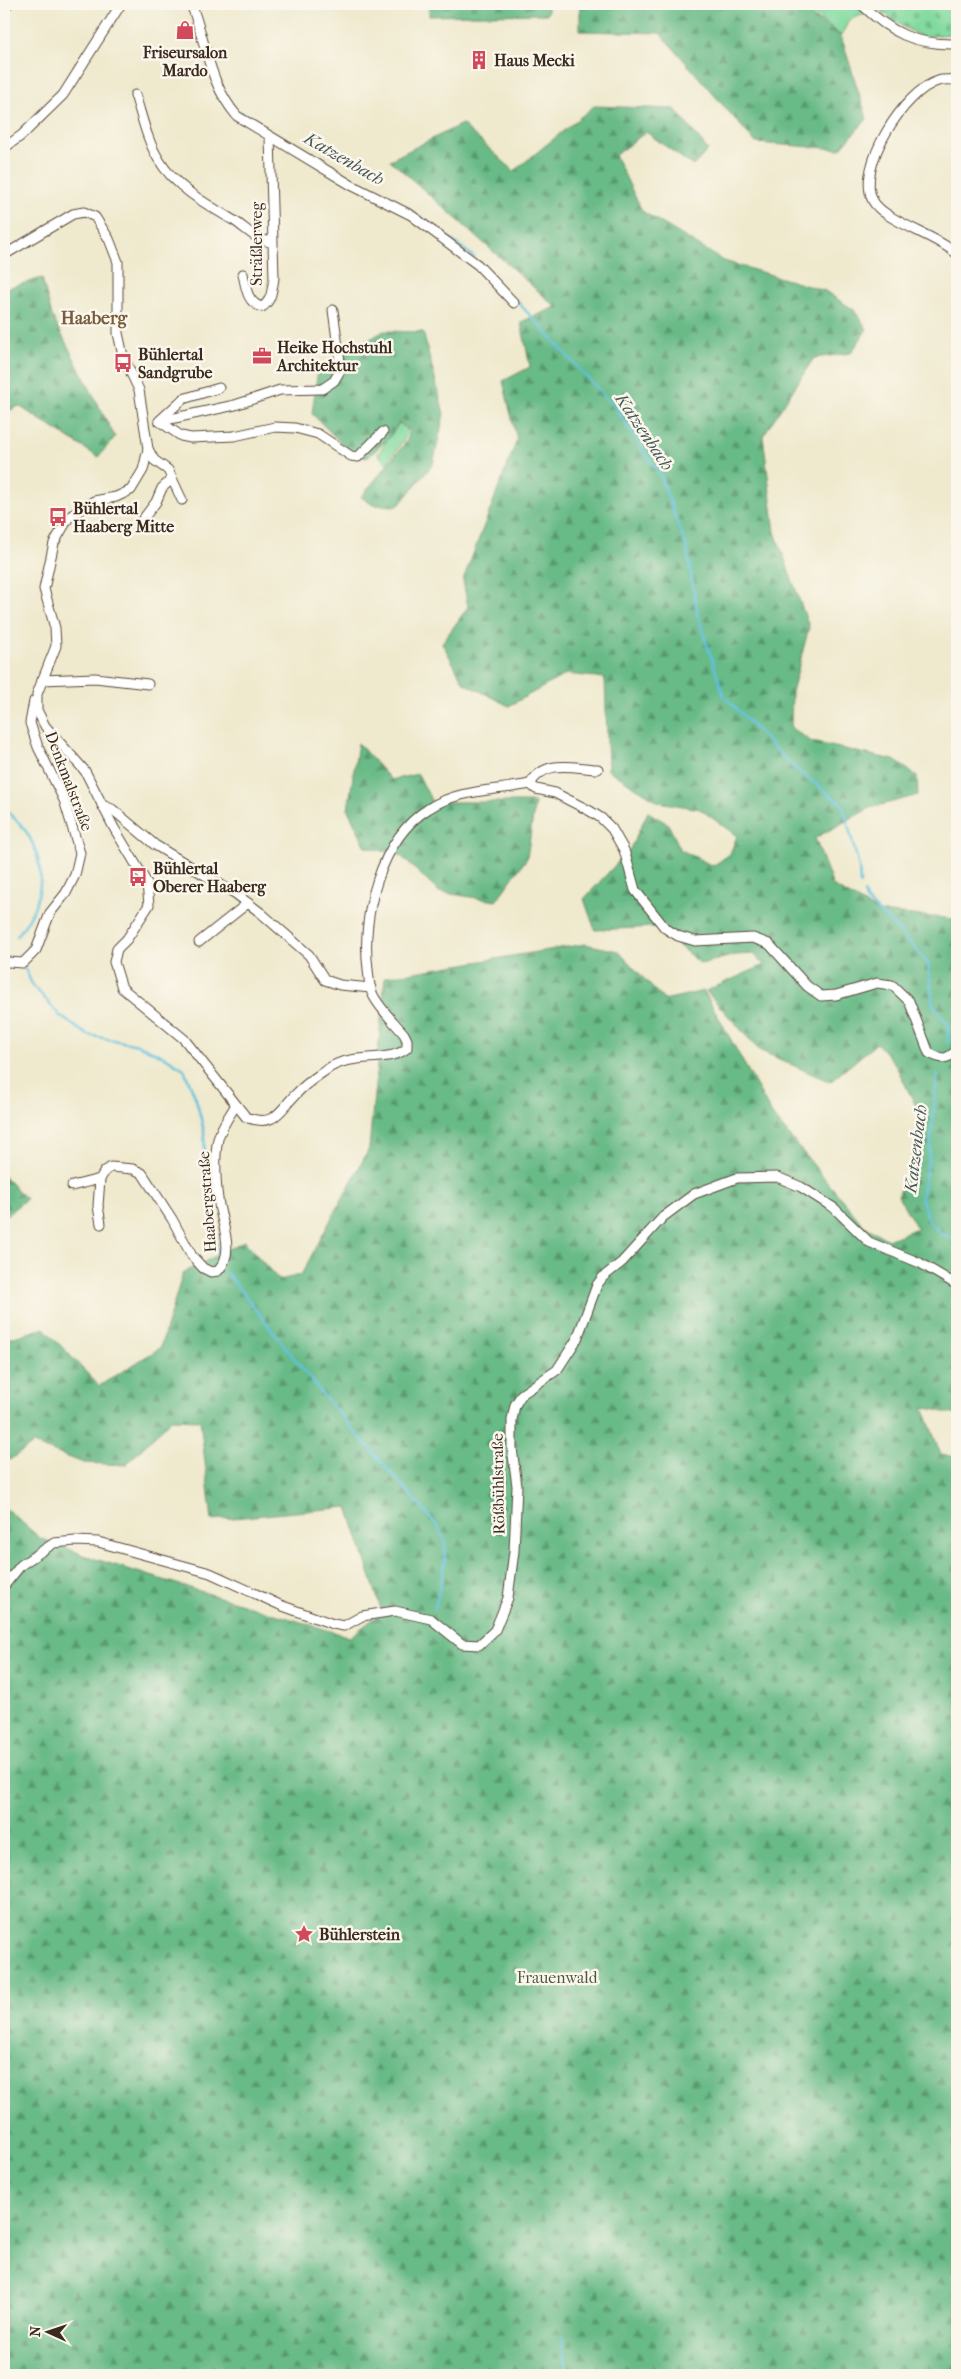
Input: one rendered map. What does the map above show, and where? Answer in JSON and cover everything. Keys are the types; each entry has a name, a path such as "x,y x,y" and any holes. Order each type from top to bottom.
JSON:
{"street":[{"path":"4,7 8,4"},
{"path":"4,148 22,135 63,95 121,4"},
{"path":"191,4 214,80 226,104 237,116 351,185 411,215 478,265 514,303"},
{"path":"861,4 876,17 907,37 921,43 957,44"},
{"path":"957,80 937,81 912,98 894,117 877,151 870,173 869,187 873,201 881,210 936,239 957,254"},
{"path":"135,95 154,151 173,178 210,208 261,240 272,242"},
{"name":"Sträßlerweg","path":"243,274 250,300 262,307 266,304 271,294 274,278 270,137"},
{"path":"4,255 73,214 84,212 95,216 109,239 118,262 118,333 123,356 138,390 146,424 148,449 143,470 131,490 116,496 94,500 69,517 54,543 44,589 55,628 56,646 37,694 38,710 45,726 85,771 102,805 147,883 149,905 127,939 118,949 114,962 122,988 184,1039 246,1117 256,1121 271,1120 311,1080 338,1063 349,1059 398,1054 407,1048 407,1040 404,1034 378,1003 371,988 365,946 371,902 387,859 409,824 428,809 460,795 530,784 536,789 555,793 590,811 601,818 612,829 624,850 635,890 665,928 678,936 695,940 753,938 769,944 807,986 821,996 836,995 877,983 892,985 909,1001 929,1053 940,1059 948,1058 957,1050"},
{"path":"146,424 227,407 280,390 322,389 334,381 341,369 333,310"},
{"path":"159,421 183,399 219,388"},
{"path":"159,421 181,436 191,438 234,436 275,427 296,428 318,434 352,456 358,457 383,432"},
{"path":"148,449 154,460 168,470 171,480 182,500"},
{"path":"140,523 156,502 162,488 171,480"},
{"path":"42,680 95,678 148,684"},
{"name":"Denkmalstraße","path":"4,959 8,962 23,963 36,950 50,913 66,893 75,875 80,853 64,800 38,747 30,723 37,694"},
{"path":"530,784 536,774 545,768 575,766 598,769"},
{"path":"102,805 112,809 162,851 248,903 294,940 309,955 325,980 340,985 371,988"},
{"path":"199,942 248,903"},
{"name":"Haabergstraße","path":"72,1186 100,1179 105,1171 111,1168 133,1169 142,1173 172,1218 192,1256 203,1268 212,1272 218,1271 224,1265 227,1256 225,1229 219,1204 218,1140 225,1122 236,1105"},
{"name":"Rößbühlstraße","path":"4,1586 21,1565 54,1543 75,1541 98,1542 210,1573 280,1605 333,1624 344,1626 362,1616 395,1612 431,1619 462,1644 479,1645 495,1630 508,1598 514,1551 517,1486 512,1448 512,1420 515,1405 522,1394 557,1370 576,1339 597,1285 603,1277 627,1257 663,1217 694,1194 737,1178 777,1177 801,1187 834,1208 870,1242 920,1263 957,1284"},
{"path":"100,1179 98,1206 101,1224"}],"green space":[{"path":"429,4 549,4 547,14 429,16"},
{"path":"580,4 796,4 841,36 867,119 840,149 756,143 660,33 580,31"},
{"path":"802,4 855,4 867,13 849,20 841,36"},
{"path":"873,4 957,4 957,33 922,37 897,23"},
{"name":"Frauenwald","path":"594,106 675,109 708,150 693,166 646,132 615,155 642,211 724,261 825,291 854,310 867,329 851,353 814,358 763,436 775,532 809,627 792,692 791,728 812,742 894,760 917,776 918,795 870,808 815,838 833,886 878,912 957,919 957,1415 923,1407 941,1455 957,1457 957,2375 4,2375 4,1507 40,1538 92,1558 350,1637 382,1612 348,1507 212,1520 200,1420 171,1419 126,1465 84,1463 33,1444 4,1464 4,1340 44,1328 99,1386 160,1348 183,1273 244,1241 279,1280 301,1275 369,1149 385,977 585,944 618,951 664,1000 704,991 773,1116 863,1225 888,1240 917,1228 898,1196 925,1124 895,1064 877,1043 830,1082 759,1050 706,991 764,965 754,954 736,955 701,964 656,927 595,930 584,899 630,849 648,812 668,824 681,850 713,866 730,854 737,836 700,809 659,802 608,770 605,678 566,674 509,706 464,683 442,643 468,607 463,580 517,440 503,381 530,367 521,322 556,307 390,160 462,124 514,171"},
{"path":"42,278 52,316 115,437 98,457 19,406 4,413 4,289"},
{"path":"384,331 423,332 444,414 433,464 398,506 373,505 361,497 406,442 411,431 399,422 389,438 367,458 352,454 312,414 318,369"},
{"path":"399,423 409,432 387,464 378,454"},
{"path":"358,743 391,780 418,774 432,802 535,802 527,858 496,901 439,892 400,855 366,847 348,810"},
{"path":"4,1176 26,1199 4,1217"}],"waterway":[{"name":"Katzenbach","path":"241,112 257,123"},
{"name":"Katzenbach","path":"311,156 371,190"},
{"name":"Katzenbach","path":"420,217 474,257"},
{"name":"Katzenbach","path":"516,300 616,409 660,475 687,549 698,617 724,696 791,765 843,805 859,867 860,884"},
{"path":"4,808 27,833 34,847 40,874 37,900 26,924 17,936"},
{"name":"Katzenbach","path":"864,893 866,900 899,931 928,963 933,1005 948,1024 948,1043"},
{"path":"25,969 32,984 60,1016 88,1035 138,1045 165,1057 184,1069 196,1099 204,1131 205,1162 218,1256"},
{"name":"Katzenbach","path":"937,1074 930,1150 921,1198 928,1219 939,1232 957,1241"},
{"path":"227,1273 323,1395 436,1524 445,1540 445,1562 435,1609"},
{"path":"562,2337 567,2375"}],"place":[{"name":"Friseursalon Mardo","path":"185,30"},
{"name":"Haus Mecki","path":"479,60"},
{"name":"Heike Hochstuhl Architektur","path":"262,356"},
{"name":"Bühlertal Sandgrube","path":"123,363"},
{"name":"Bühlertal Haaberg Mitte","path":"58,517"},
{"name":"Bühlertal Oberer Haaberg","path":"138,877"},
{"name":"Bühlerstein","path":"304,1934"}],"district":[{"name":"Haaberg","path":"94,318"}]}
